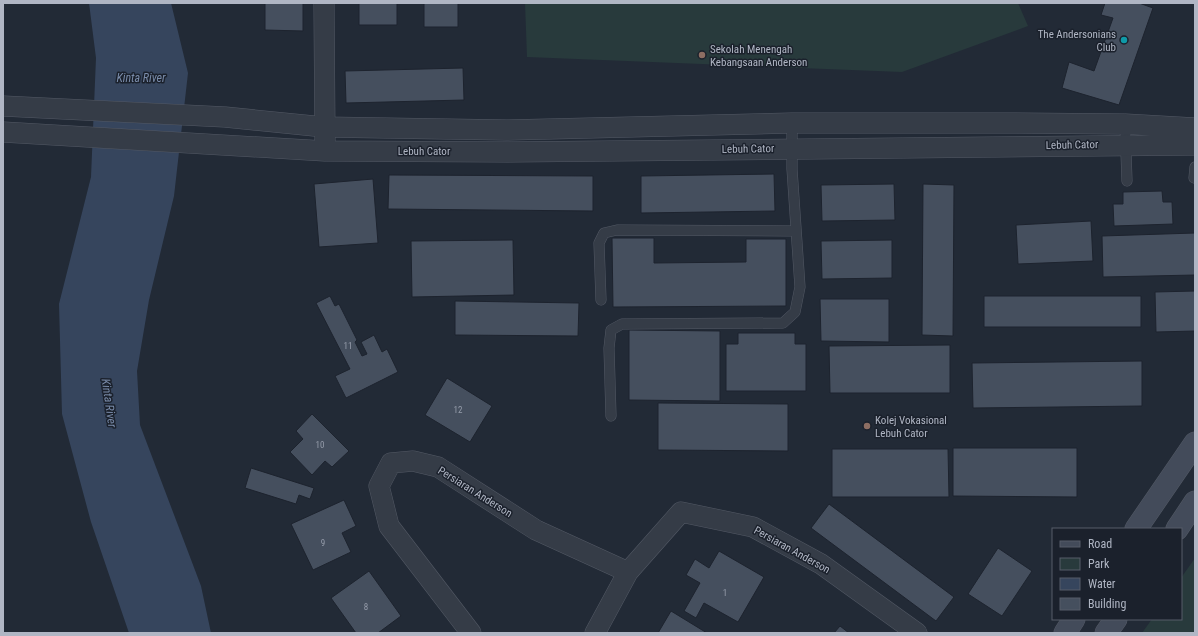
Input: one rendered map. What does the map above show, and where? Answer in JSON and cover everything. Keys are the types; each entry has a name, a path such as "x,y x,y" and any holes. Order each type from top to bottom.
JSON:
{"main road":[{"path":"1137,528 1195,443"},
{"path":"1177,528 1195,502"},
{"path":"1065,633 1073,620"},
{"path":"1106,633 1115,620"}],"street":[{"path":"324,3 325,151"},
{"name":"Lebuh Cator","path":"3,106 225,118 324,127 507,130 792,123 1125,124 1195,128"},
{"name":"Lebuh Cator","path":"3,132 325,151 508,152 1195,145"},
{"name":"Persiaran Anderson","path":"471,633 389,526 379,486 392,463 413,461 438,468 536,530 628,572"},
{"name":"Persiaran Anderson","path":"595,633 628,572 681,512 753,527 821,564 918,633"}],"lane":[{"path":"611,416 608,348 611,330 622,324 783,324 795,312 800,287 796,231 792,123"},
{"path":"1125,124 1127,181"},
{"path":"1194,178 1195,167"},
{"path":"601,300 599,243 604,234 617,230 796,231"}],"green space":[{"path":"525,3 1018,3 1028,26 902,72 527,57"},
{"path":"1195,558 1195,633 1142,633 1151,620 1182,620 1182,577"}],"water":[{"name":"Kinta River","path":"89,3 171,3 188,73 174,196 149,300 137,371 140,425 201,586 211,633 129,633 91,522 62,414 59,304 91,177 96,58"}],"building":[{"path":"265,3 303,3 303,31 265,30"},
{"path":"359,3 397,3 397,25 359,25"},
{"path":"424,3 458,3 458,27 424,27"},
{"name":"The Andersonians Club","path":"1105,3 1139,3 1153,8 1119,105 1062,88 1069,62 1094,71 1113,18 1101,15"},
{"path":"463,68 464,100 346,103 345,71"},
{"path":"774,174 775,211 641,213 641,176"},
{"path":"389,175 593,176 593,211 388,209"},
{"path":"373,179 378,243 319,247 314,184"},
{"path":"894,184 895,220 822,221 821,185"},
{"path":"923,184 954,185 953,336 922,335"},
{"path":"1162,191 1163,202 1172,202 1173,224 1114,226 1113,204 1123,204 1123,192"},
{"path":"1091,221 1093,261 1018,264 1016,225"},
{"path":"1195,233 1195,275 1103,277 1102,236"},
{"path":"612,238 654,238 654,263 746,262 746,239 786,239 786,306 613,307"},
{"path":"513,240 514,295 412,297 411,241"},
{"path":"892,240 892,278 822,279 821,241"},
{"path":"1195,291 1195,331 1156,332 1155,292"},
{"path":"330,296 335,306 339,304 357,340 355,342 362,356 367,354 361,342 374,335 382,352 387,349 398,372 346,398 335,376 350,369 316,303"},
{"path":"984,296 1141,296 1141,327 984,327"},
{"path":"820,299 889,299 889,342 821,341"},
{"path":"455,301 579,303 578,336 455,335"},
{"path":"629,330 720,331 720,401 629,400"},
{"path":"738,333 795,333 795,344 806,344 806,391 726,391 726,344 738,344"},
{"path":"950,345 950,393 830,393 829,346"},
{"path":"1142,361 1142,406 973,408 972,363"},
{"path":"447,378 492,406 470,442 425,415"},
{"path":"658,403 788,404 788,451 658,450"},
{"path":"312,414 349,451 332,467 325,461 312,475 290,452 303,439 296,431"},
{"path":"953,448 1077,448 1077,497 953,496"},
{"path":"832,449 948,449 949,497 832,497"},
{"path":"251,468 314,488 310,499 299,495 296,504 245,488"},
{"path":"344,500 356,526 342,533 351,552 313,570 291,524"},
{"path":"829,504 954,597 936,621 811,528"},
{"path":"998,548 1032,571 1002,616 968,594"},
{"path":"719,551 764,577 738,622 704,603 696,618 684,611 700,583 686,575 695,559 709,568"},
{"path":"369,571 401,616 378,633 356,633 331,598"},
{"path":"671,611 707,633 658,633"},
{"path":"840,626 849,633 834,633"}],"place":[{"name":"The Andersonians Club","path":"1124,40"},
{"name":"Sekolah Menengah Kebangsaan Anderson","path":"702,55"},
{"name":"Kolej Vokasional Lebuh Cator","path":"867,426"}]}
